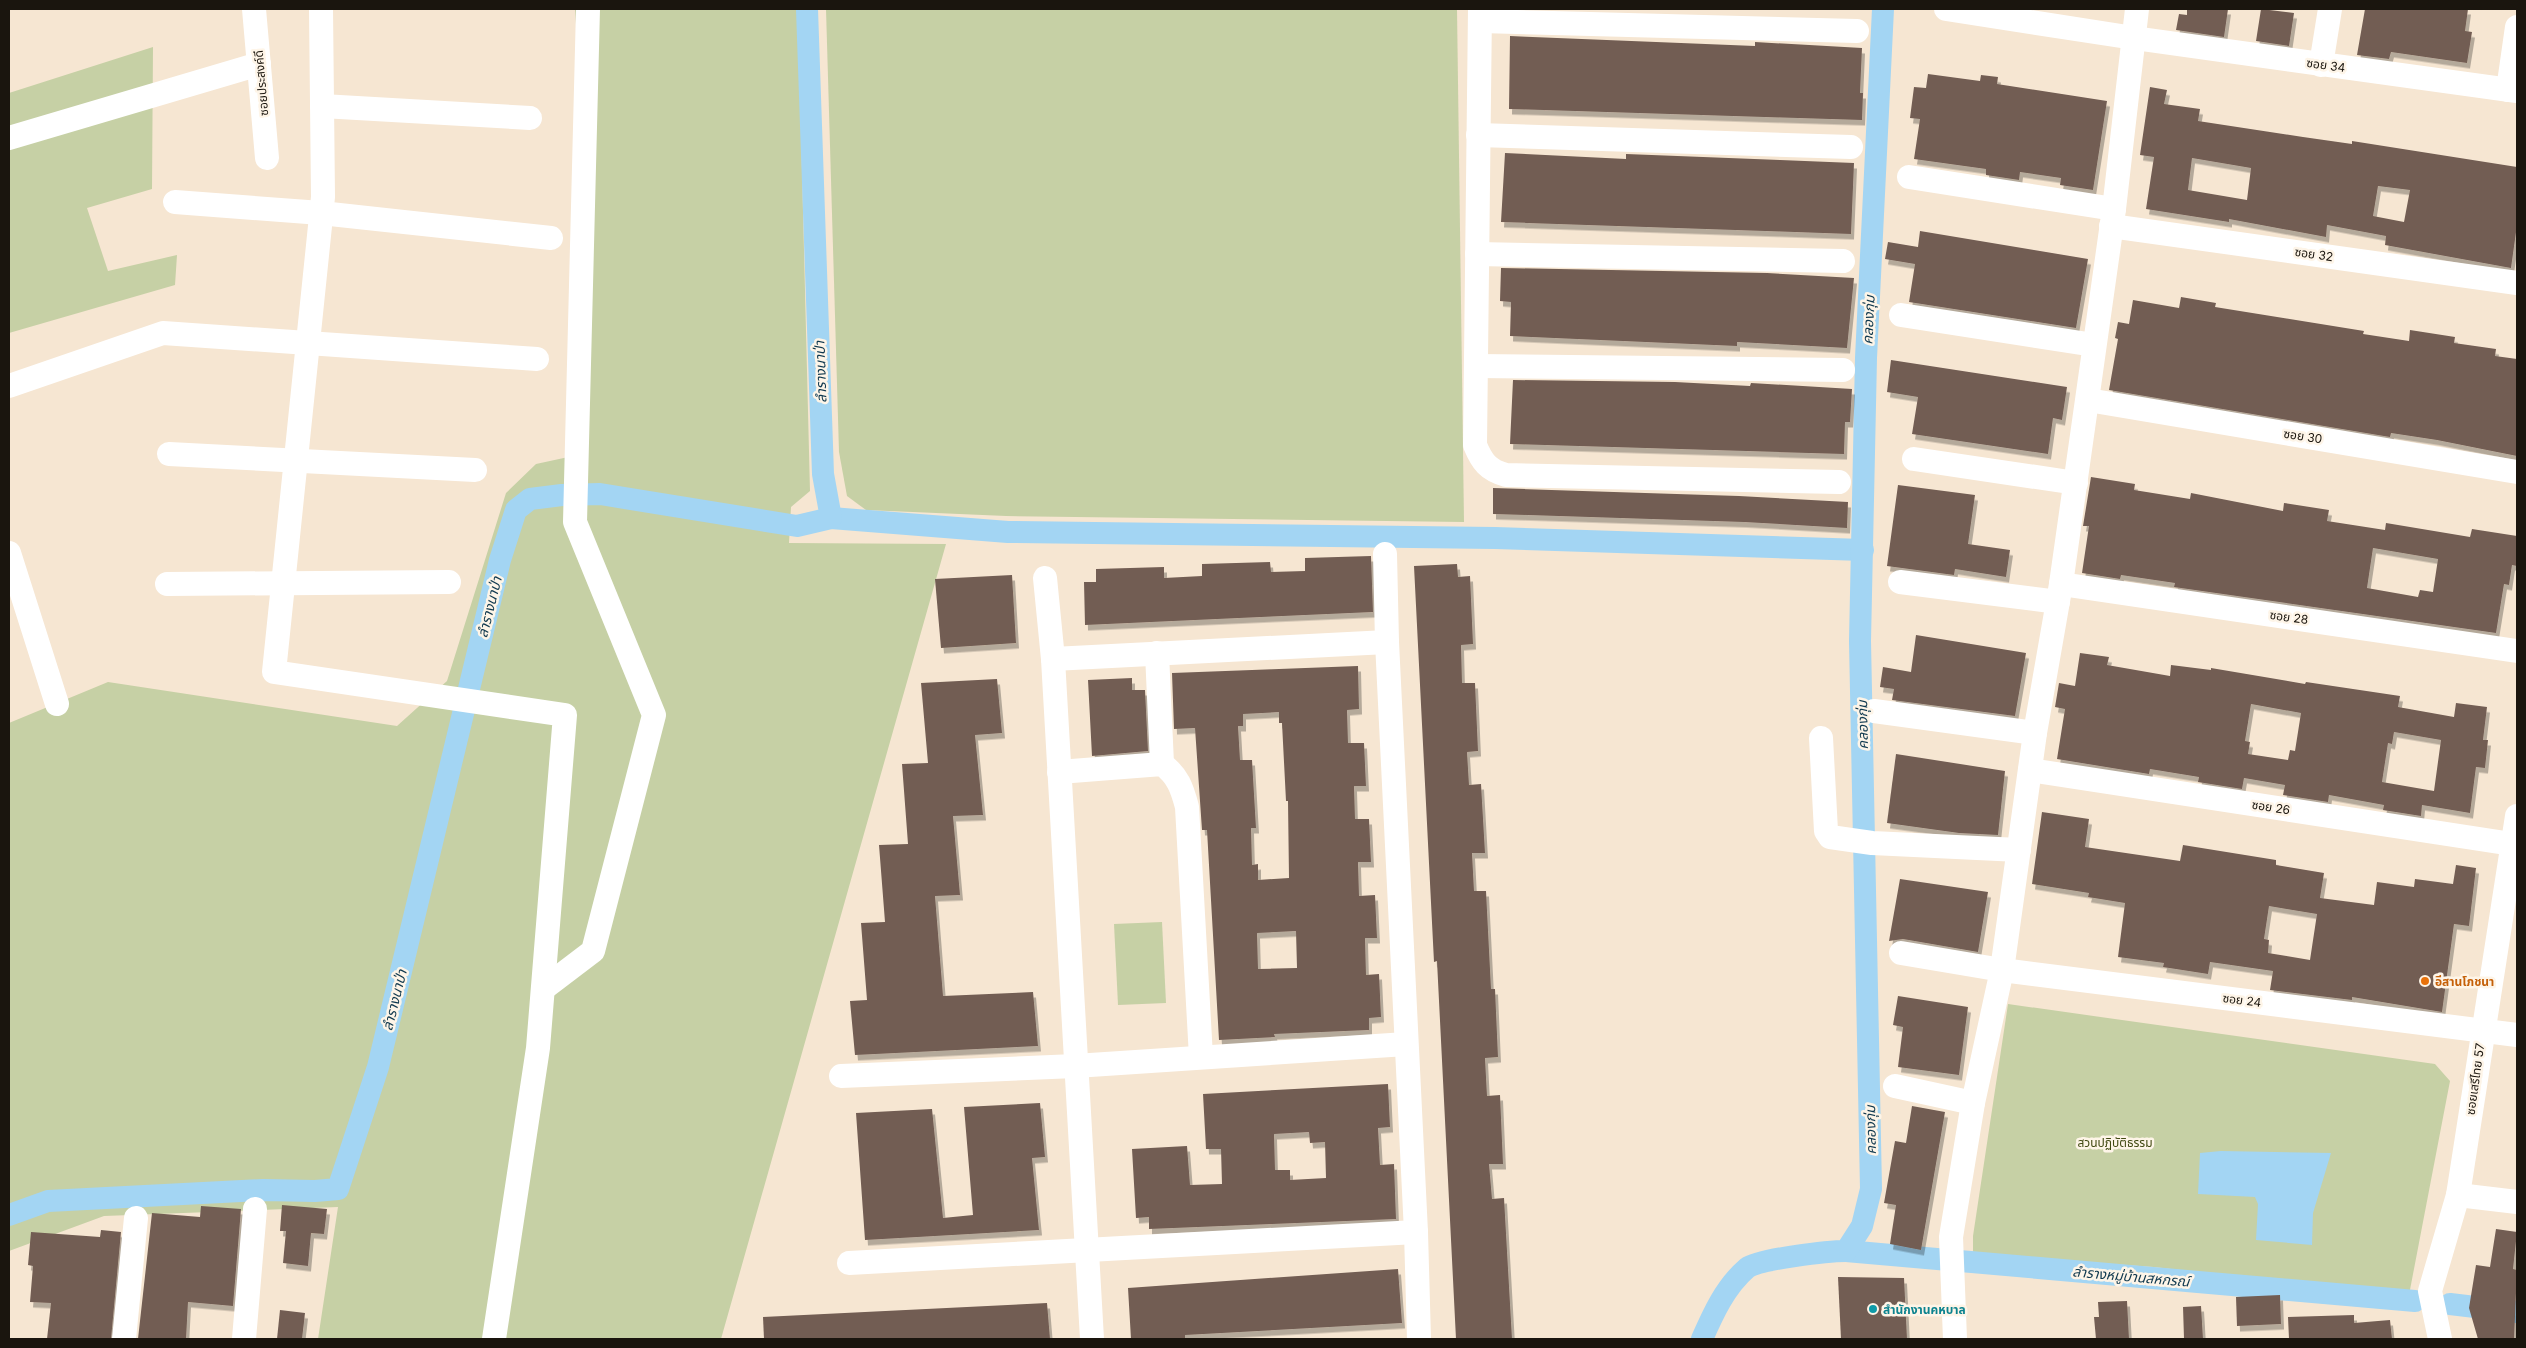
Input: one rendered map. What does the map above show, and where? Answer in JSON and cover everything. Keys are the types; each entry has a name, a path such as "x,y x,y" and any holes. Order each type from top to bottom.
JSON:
{"street":[{"name":"ซอยประสงค์ดี","path":"254,9 267,158"},
{"path":"321,9 321,213 274,672 565,715 538,1048 494,1339"},
{"path":"543,989 593,951 654,715 575,522 588,9"},
{"name":"ซอย 34","path":"1946,9 2321,65 2513,90"},
{"path":"1955,1339 1951,1237 1973,1103 2002,970 2035,733 2059,593 2088,400 2138,9"},
{"path":"2321,65 2330,9"},
{"path":"1839,482 1506,475 1493,471 1481,461 1475,445 1480,15 1857,31"},
{"path":"2513,90 2517,27"},
{"path":"9,138 259,64"},
{"path":"322,106 530,118"},
{"path":"1478,135 1851,147"},
{"name":"ซอย 32","path":"1909,177 2112,217 2517,283"},
{"path":"175,202 321,213 551,238"},
{"path":"1477,254 1843,261"},
{"path":"1900,315 2094,346"},
{"path":"9,386 163,333 537,359"},
{"path":"1476,366 1843,370"},
{"name":"ซอย 30","path":"2088,400 2517,472"},
{"path":"169,454 475,470"},
{"path":"1914,459 2076,483"},
{"path":"9,552 57,704"},
{"path":"1385,554 1387,642 1416,1232 1419,1339"},
{"path":"1045,578 1053,658 1092,1339"},
{"path":"167,584 448,582"},
{"name":"ซอย 28","path":"1900,582 2059,593 2517,650"},
{"path":"1053,658 1387,642"},
{"path":"1157,653 1162,764"},
{"path":"1874,711 2035,733"},
{"path":"1821,738 1827,834 1865,842 2019,850"},
{"path":"1059,772 1162,764 1174,773 1182,786 1187,807 1201,1057"},
{"name":"ซอย 26","path":"2030,770 2512,844"},
{"name":"ซอยเสรีไทย 57","path":"2440,1339 2430,1291 2458,1195 2482,1031 2513,873 2512,844 2517,816"},
{"name":"ซอย 24","path":"1901,954 2002,970 2517,1036"},
{"path":"841,1076 1075,1066 1406,1044"},
{"path":"1895,1086 1973,1103"},
{"path":"2458,1195 2517,1202"},
{"path":"244,1339 255,1209"},
{"path":"124,1339 136,1218"},
{"path":"849,1263 1416,1232"}],"green space":[{"path":"575,9 798,9 810,491 791,507 789,543 946,544 721,1339 318,1339 338,1207 104,1216 9,1251 9,723 108,682 397,726 447,681 506,493 536,464 573,456 583,132"},
{"path":"826,9 1457,9 1464,522 1006,516 866,510 847,496 839,452"},
{"path":"153,47 152,189 87,208 108,271 177,255 175,285 9,333 9,93"},
{"path":"1162,922 1166,1003 1118,1005 1114,924"},
{"name":"สวนปฏิบัติธรรม","path":"2008,1004 2435,1064 2450,1081 2409,1295 2153,1267 1973,1254 1973,1236"}],"water":[{"path":"2221,1151 2331,1153 2313,1213 2312,1245 2256,1240 2258,1204 2255,1197 2198,1194 2200,1153"}],"building":[{"path":"2187,9 2228,9 2224,37 2176,30 2179,14 2187,15"},
{"path":"2261,9 2294,13 2289,46 2256,41"},
{"path":"2365,9 2468,9 2465,31 2472,32 2467,63 2391,52 2389,59 2357,55"},
{"path":"1510,36 1755,46 1755,42 1862,48 1860,93 1863,93 1862,120 1509,109"},
{"path":"1928,74 1980,81 1981,75 1998,77 1997,84 2107,101 2093,190 2060,185 2061,178 2020,172 2019,180 1986,175 1986,169 1914,159 1920,119 1910,118 1914,87 1926,88"},
{"path":"2150,87 2167,90 2164,104 2200,109 2198,121 2352,144 2352,141 2517,167 2517,225 2511,268 2385,245 2386,236 2327,225 2326,237 2229,219 2229,222 2146,209 2154,157 2140,155","holes":["2192,158 2251,168 2247,200 2188,190","2378,186 2410,190 2404,222 2373,216"]},
{"path":"1505,153 1626,159 1626,154 1854,163 1851,234 1501,222"},
{"path":"1920,231 2088,259 2076,328 1909,302 1915,264 1885,259 1888,242 1918,247"},
{"path":"1501,268 1767,273 1854,278 1847,348 1737,342 1737,346 1510,336 1511,302 1500,301"},
{"path":"2181,297 2216,303 2215,307 2364,331 2363,334 2409,341 2410,330 2455,337 2454,343 2496,349 2495,356 2517,359 2517,456 2437,440 2391,433 2390,437 2109,390 2118,339 2115,338 2118,322 2129,324 2133,300 2179,308"},
{"path":"1891,360 2067,387 2062,420 2053,418 2048,454 1912,434 1918,397 1887,392"},
{"path":"1513,380 1675,382 1750,386 1751,383 1852,389 1850,422 1845,422 1844,454 1510,444"},
{"path":"2091,477 2135,484 2134,490 2190,499 2191,493 2283,511 2284,503 2329,510 2327,521 2385,530 2386,523 2470,537 2472,529 2517,536 2517,566 2512,565 2509,585 2504,584 2496,633 2174,587 2175,583 2121,575 2120,579 2082,573 2089,526 2083,526","holes":["2373,548 2438,559 2433,592 2420,590 2418,597 2367,588"]},
{"path":"1898,485 1975,495 1968,544 2010,550 2006,577 1955,569 1954,575 1887,566"},
{"path":"1493,488 1739,496 1848,502 1847,528 1744,522 1493,514"},
{"path":"1371,556 1373,612 1085,625 1084,582 1096,582 1096,569 1164,567 1164,578 1202,576 1202,564 1270,562 1271,572 1305,571 1305,558"},
{"path":"1457,564 1458,577 1470,576 1473,644 1461,645 1462,683 1475,683 1478,751 1467,752 1469,785 1481,784 1485,853 1472,853 1474,891 1486,891 1491,989 1495,989 1498,1057 1485,1058 1487,1096 1500,1095 1503,1164 1489,1164 1492,1199 1504,1198 1512,1339 1456,1339 1437,961 1434,962 1414,566"},
{"path":"1012,575 1016,643 941,648 935,579"},
{"path":"1916,635 2026,653 2015,716 1892,700 1894,689 1880,687 1883,667 1911,672"},
{"path":"2080,653 2109,657 2107,665 2170,676 2171,665 2211,670 2211,668 2305,684 2306,682 2400,696 2398,707 2454,717 2456,703 2487,707 2483,740 2488,740 2485,768 2476,767 2470,813 2422,805 2421,816 2383,810 2384,805 2329,795 2328,802 2283,795 2285,785 2244,778 2242,789 2198,782 2199,777 2150,769 2149,774 2057,759 2065,709 2055,707 2059,683 2075,686","holes":["2251,704 2301,713 2295,751 2290,750 2288,760 2248,754 2250,742 2245,741","2394,732 2441,740 2434,791 2382,782 2388,743 2392,744"]},
{"path":"1358,666 1359,709 1347,710 1348,743 1364,743 1366,786 1354,786 1355,819 1369,819 1371,862 1358,862 1359,896 1375,895 1377,938 1365,938 1366,975 1379,974 1381,1017 1369,1018 1369,1030 1274,1034 1275,1037 1219,1040 1207,830 1202,830 1195,728 1174,729 1172,673","holes":["1279,712 1279,723 1282,723 1286,801 1288,801 1289,878 1258,880 1258,864 1252,865 1251,828 1256,828 1252,760 1240,760 1238,726 1243,726 1243,714","1296,931 1297,968 1258,969 1257,933"]},
{"path":"1132,678 1132,690 1145,690 1148,751 1092,756 1088,680"},
{"path":"997,679 1002,733 975,735 983,815 953,816 960,895 935,896 943,996 1033,992 1038,1046 855,1055 850,1001 867,1000 861,923 885,922 879,845 908,844 902,764 928,763 921,683"},
{"path":"1896,754 2005,771 1998,835 1959,833 1887,823"},
{"path":"2042,812 2089,819 2085,847 2180,861 2183,845 2276,860 2276,865 2324,873 2320,898 2374,905 2377,882 2414,887 2415,879 2453,884 2456,865 2476,868 2469,926 2454,924 2442,1012 2352,997 2352,1000 2270,990 2273,971 2210,962 2208,974 2163,967 2164,963 2118,957 2125,903 2088,897 2089,893 2032,884","holes":["2269,906 2317,914 2310,960 2268,953 2269,940 2264,939"]},
{"path":"1900,879 1988,892 1978,952 1903,939 1889,941"},
{"path":"1898,996 1968,1007 1959,1075 1898,1067 1903,1027 1893,1025"},
{"path":"1388,1084 1390,1127 1378,1128 1380,1165 1394,1164 1396,1219 1149,1229 1149,1217 1136,1218 1132,1149 1187,1146 1190,1185 1222,1184 1221,1149 1206,1149 1203,1094","holes":["1309,1132 1310,1143 1325,1142 1326,1178 1290,1180 1290,1170 1275,1170 1274,1134"]},
{"path":"1040,1103 1045,1157 1032,1158 1039,1230 865,1240 856,1113 932,1109 943,1218 973,1215 964,1107"},
{"path":"1912,1106 1945,1112 1921,1250 1890,1244 1896,1205 1884,1203 1895,1141 1906,1143"},
{"path":"282,1205 327,1209 324,1234 311,1233 308,1266 283,1263 286,1231 280,1231"},
{"path":"201,1206 241,1209 233,1306 188,1302 186,1339 138,1339 152,1213 200,1217"},
{"path":"2496,1229 2517,1232 2513,1269 2517,1270 2514,1339 2478,1339 2469,1308 2476,1265 2490,1267"},
{"path":"101,1230 121,1232 111,1339 47,1339 51,1303 30,1302 33,1266 28,1265 31,1232 100,1237"},
{"path":"1398,1269 1402,1323 1185,1335 1185,1339 1131,1339 1128,1288"},
{"name":"สำนักงานคหบาล","path":"1838,1277 1904,1278 1907,1339 1841,1339"},
{"path":"2280,1295 2281,1324 2237,1326 2236,1297"},
{"path":"2127,1301 2129,1339 2096,1339 2094,1317 2099,1317 2098,1302"},
{"path":"1047,1303 1050,1339 764,1339 763,1317"},
{"path":"2201,1306 2203,1339 2184,1339 2183,1307"},
{"path":"280,1310 305,1313 302,1339 277,1339"},
{"path":"2354,1315 2354,1323 2390,1320 2392,1339 2289,1339 2288,1317"}],"waterway":[{"name":"ลำรางนาป่า","path":"9,1215 48,1201 263,1190 315,1191 338,1189 378,1067 500,560 516,510 530,499 562,495 600,494 797,526 831,518 823,474 807,9"},
{"name":"คลองกุ่ม","path":"1702,1339 1726,1292 1747,1268 1779,1259 1846,1251 1862,1226 1871,1189 1860,641 1866,358 1883,9"},
{"path":"831,518 1008,532 1495,538 1863,550"},
{"name":"ลำรางหมู่บ้านสหกรณ์","path":"1846,1251 2415,1301"},
{"name":"ลำรางหมู่บ้านสหกรณ์","path":"2450,1304 2517,1312"}],"place":[{"name":"อีสานโภชนา","path":"2425,981"},
{"name":"สำนักงานคหบาล","path":"1873,1309"}]}
